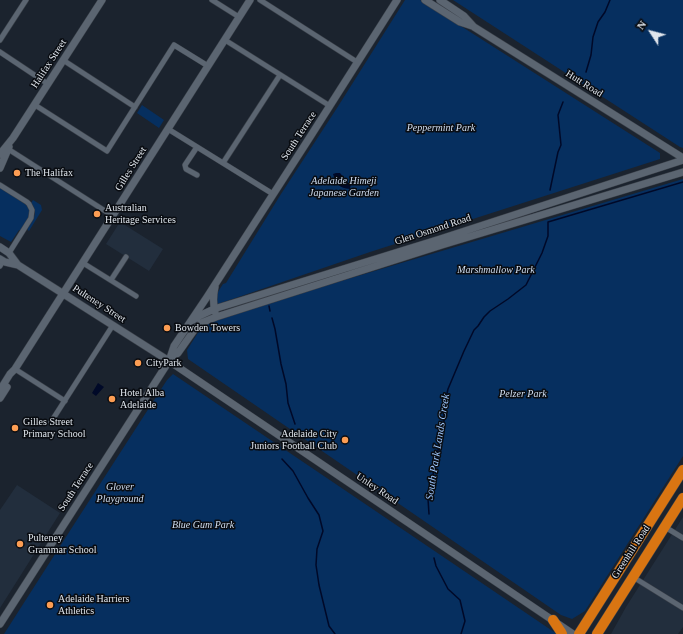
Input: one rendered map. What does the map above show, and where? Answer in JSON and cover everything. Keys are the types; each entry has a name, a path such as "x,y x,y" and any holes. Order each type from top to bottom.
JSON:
{"highway":[{"name":"Greenhill Road","path":"579,634 660,506 679,486 683,470"},
{"name":"Greenhill Road","path":"597,634 683,498"},
{"path":"660,506 673,500 677,507"},
{"path":"602,597 605,601 620,598"},
{"path":"603,634 607,618"},
{"path":"553,620 562,634"}],"main road":[{"name":"Halifax Street","path":"0,154 13,138 102,0"},
{"name":"Gilles Street","path":"0,395 10,374 15,369 64,293 250,0"},
{"name":"South Terrace","path":"0,624 169,360 174,346 397,0"},
{"name":"Hutt Road","path":"425,0 460,22 474,27 683,159"},
{"name":"Hutt Road","path":"440,0 464,16 474,27"},
{"name":"Halifax Street","path":"0,168 13,138"},
{"name":"Glen Osmond Road","path":"190,322 199,316 215,313 281,292 683,159"},
{"name":"Glen Osmond Road","path":"281,292 683,172"},
{"path":"512,215 515,223"},
{"name":"Pulteney Street","path":"0,247 9,253 18,265"},
{"name":"Pulteney Street","path":"1,262 18,265 169,360"},
{"name":"South Terrace","path":"169,360 178,353 195,329 215,313 213,295 217,281"},
{"name":"Unley Road","path":"169,360 573,634"}],"street":[{"path":"0,40 26,0"},
{"path":"212,0 240,17"},
{"path":"260,0 357,62"},
{"path":"225,40 330,106"},
{"path":"35,104 107,151 174,45 208,66"},
{"path":"0,52 48,84"},
{"path":"63,60 135,107"},
{"path":"223,163 280,75"},
{"path":"168,129 273,194"},
{"path":"197,147 185,165 186,169 197,175"},
{"path":"8,149 113,216"},
{"path":"0,185 27,202 32,210 31,218 9,253"},
{"path":"111,280 126,257"},
{"path":"83,263 136,296"},
{"path":"51,422 113,325"},
{"path":"15,369 65,401"},
{"path":"665,527 683,538"},
{"path":"633,577 683,608"}],"shaded area":[{"path":"340,173 348,183 351,184 350,189 343,188 338,185 333,174"},
{"path":"120,222 163,249 149,271 106,244"},
{"path":"98,383 104,387 96,396 92,393"},
{"name":"Pulteney Grammar School","path":"17,485 60,513 0,608 0,510"},
{"path":"683,517 683,627 678,634 611,634 626,607"}],"green space":[{"name":"Peppermint Park","path":"405,0 420,0 660,153 660,159 370,252 216,304 214,298 223,284 226,283"},
{"path":"453,0 683,0 683,148 680,147"},
{"path":"142,105 164,120 159,128 137,113"},
{"name":"Pelzer Park","path":"683,179 683,456 585,611 572,619 561,615 188,359 187,350 201,328 217,318"},
{"path":"0,187 28,206 30,209 29,217 11,242 0,236"},
{"path":"33,200 41,205 42,210 29,231 27,229 35,213 31,203"},
{"name":"Blue Gum Park","path":"173,374 557,634 4,634 167,380"}],"waterway":[{"name":"South Park Lands Creek","path":"586,72 591,55 593,37 598,22 605,12 610,0"},
{"name":"South Park Lands Creek","path":"550,190 558,152 561,145 558,115 563,102"},
{"name":"South Park Lands Creek","path":"429,514 428,499 444,421 444,406 448,389 474,330 490,311 526,285 542,253 548,236 548,222 683,182"},
{"path":"269,306 270,311"},
{"path":"272,318 286,384 288,403 295,424"},
{"path":"282,459 293,471 319,515 323,531 317,549 316,565 319,585 329,626 335,634"},
{"name":"South Park Lands Creek","path":"434,558 436,566 448,589 460,600 465,621 461,634"}],"place":[{"name":"The Halifax","path":"17,173"},
{"name":"Australian Heritage Services","path":"97,214"},
{"name":"Bowden Towers","path":"167,328"},
{"name":"CityPark","path":"138,363"},
{"name":"Hotel Alba Adelaide","path":"112,399"},
{"name":"Gilles Street Primary School","path":"15,428"},
{"name":"Adelaide City Juniors Football Club","path":"345,440"},
{"name":"Pulteney Grammar School","path":"20,544"},
{"name":"Adelaide Harriers Athletics","path":"50,605"}],"park label":[{"name":"Adelaide Himeji Japanese Garden","path":"344,186"},
{"name":"Marshmallow Park","path":"496,270"},
{"name":"Glover Playground","path":"120,492"}]}
